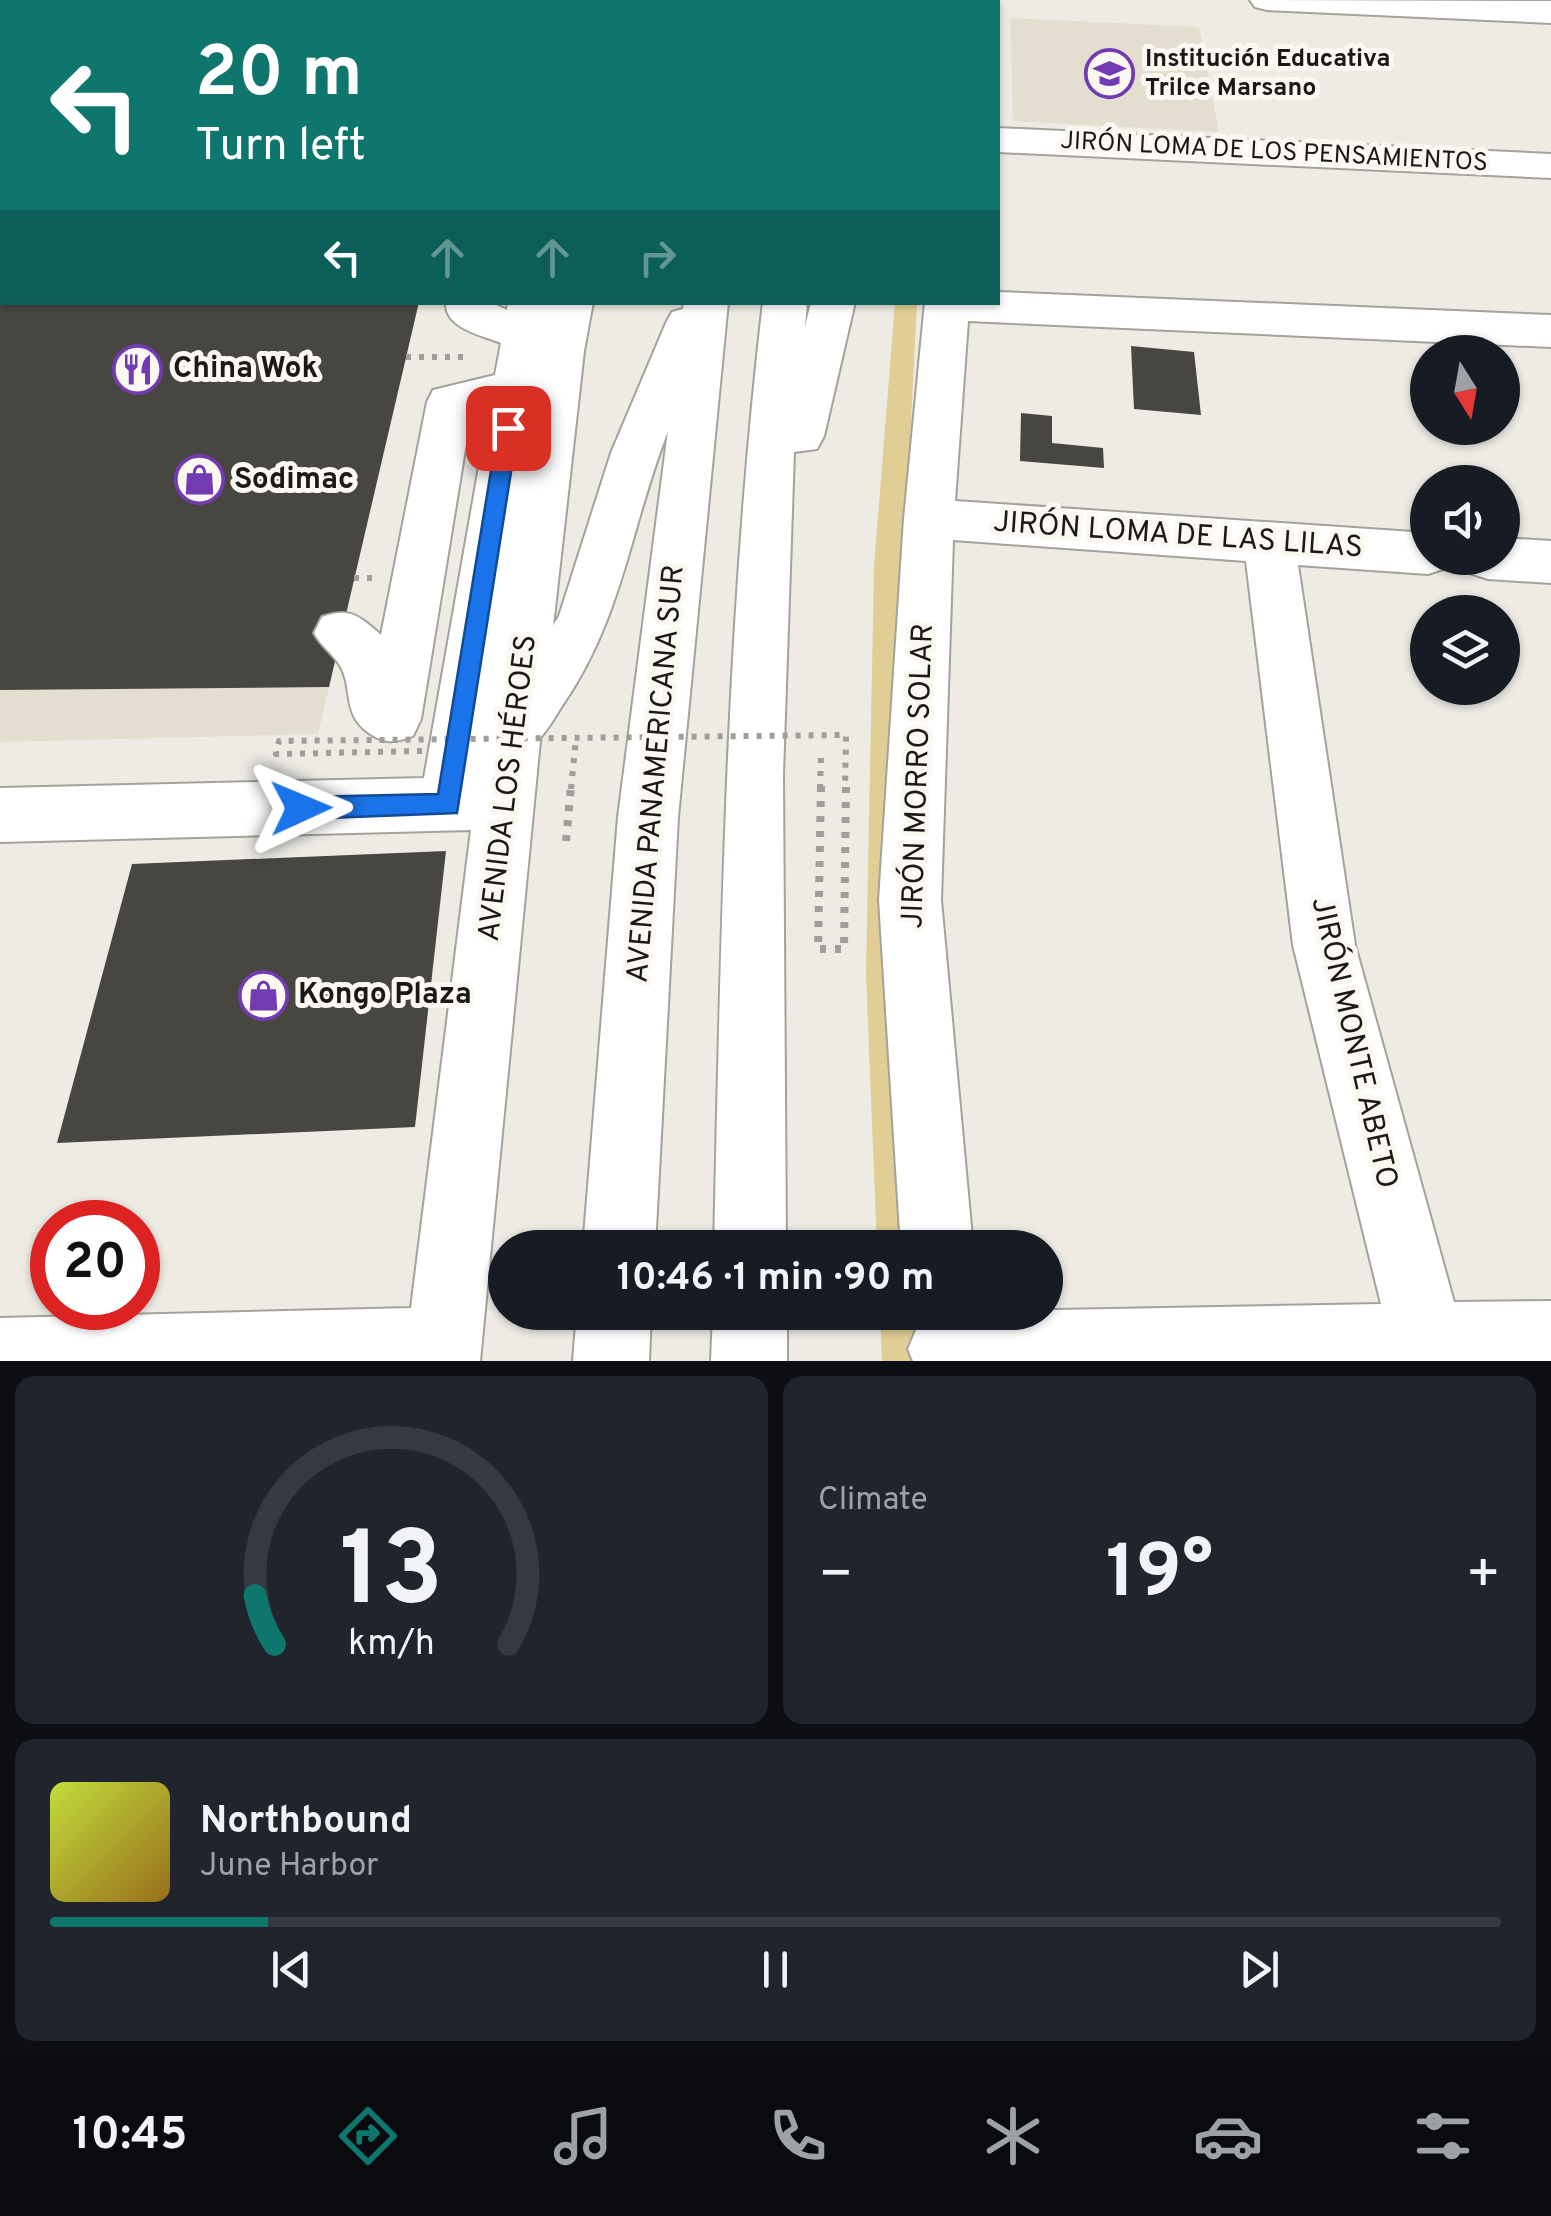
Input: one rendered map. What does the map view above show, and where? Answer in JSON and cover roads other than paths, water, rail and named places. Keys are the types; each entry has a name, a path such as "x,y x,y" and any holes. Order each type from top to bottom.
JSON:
{"main road":[{"path":"1267,0 1551,12"},
{"name":"JIRÓN LOMA DE LOS PENSAMIENTOS","path":"1000,140 1551,166"},
{"path":"468,305 467,311 536,340"},
{"path":"448,805 450,402 485,392 536,340 594,321 604,305"},
{"path":"342,633 366,654 376,707 448,731 558,668 584,619 646,422 697,305"},
{"name":"AVENIDA PANAMERICANA SUR","path":"620,1230 648,816 706,305"},
{"path":"750,1230 754,822 762,569 785,305"},
{"path":"762,569 831,305"},
{"name":"JIRÓN MORRO SOLAR","path":"936,1230 910,900 929,519 947,305"},
{"path":"969,305 1551,332"},
{"name":"AVENIDA LOS HÉROES","path":"443,1352 507,802 448,731 536,340"},
{"name":"JIRÓN LOMA DE LAS LILAS","path":"929,519 1410,553"},
{"name":"JIRÓN MONTE ABETO","path":"1270,543 1324,944 1430,1350"},
{"path":"1520,560 1551,562"},
{"path":"0,814 507,802"},
{"path":"611,1361 613,1330"},
{"path":"750,1330 750,1361"},
{"path":"944,1341 1430,1350 1551,1338"},
{"path":"0,1356 443,1352"}],"place":[{"name":"Institución Educativa Trilce Marsano","path":"1110,74"},
{"name":"China Wok","path":"138,369"},
{"name":"Sodimac","path":"199,480"},
{"name":"Kongo Plaza","path":"263,995"}]}
